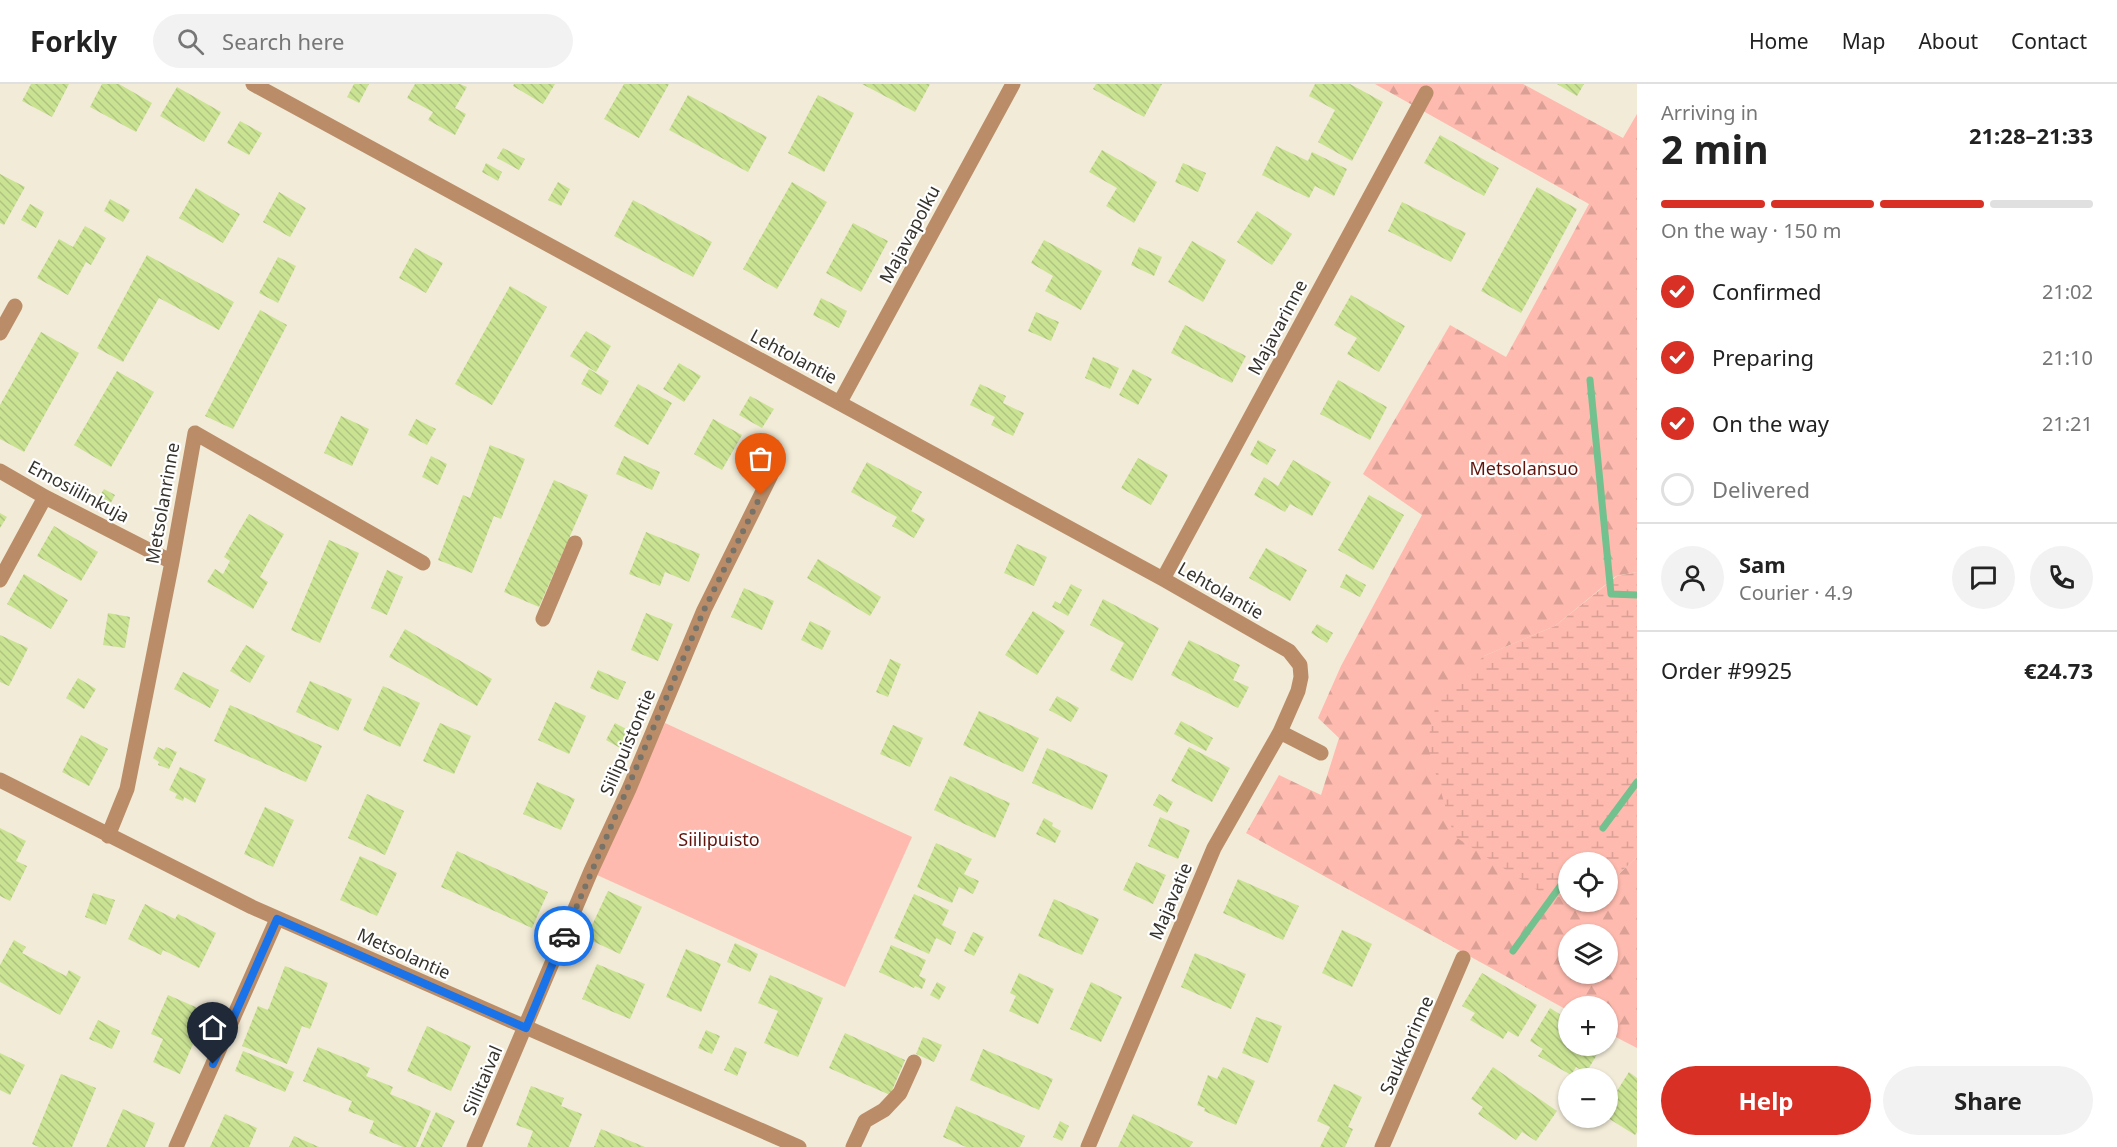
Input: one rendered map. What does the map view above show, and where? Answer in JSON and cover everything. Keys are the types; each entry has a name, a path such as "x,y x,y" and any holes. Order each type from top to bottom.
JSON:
{"street":[{"name":"Lehtolantie","path":"253,84 1163,579 1289,651 1300,665 1301,677"},
{"name":"Majavapolku","path":"840,402 1013,84"},
{"name":"Majavarinne","path":"1163,579 1426,93"},
{"path":"0,333 15,306"},
{"name":"Metsolanrinne","path":"108,836 127,789 195,433 423,563"},
{"name":"Emosiilinkuja","path":"0,471 45,497 172,562"},
{"name":"Siilipuistontie","path":"526,1028 704,610 771,475"},
{"path":"0,580 45,497"},
{"path":"543,619 575,543"},
{"name":"Majavatie","path":"1088,1147 1214,848 1280,732 1298,691 1301,677"},
{"path":"1280,732 1322,753"},
{"name":"Metsolantie","path":"0,780 277,919 799,1147"},
{"path":"176,1147 277,919"},
{"name":"Saukkorinne","path":"1382,1147 1463,958"},
{"name":"Siilitaival","path":"474,1147 526,1028"},
{"path":"853,1147 865,1121 884,1110 900,1093 914,1062"}],"green space":[{"name":"Metsolansuo","path":"1375,84 1523,84 1623,138 1637,114 1637,572 1616,576 1555,626 1484,656 1548,897 1558,897 1558,912 1618,912 1618,875 1637,857 1637,1048 1618,1038 1618,996 1558,996 1558,1005 1246,833 1279,775 1321,795 1339,738 1318,718 1341,666 1422,515 1363,474 1450,325 1506,357 1589,204"},
{"path":"1637,572 1637,857 1618,875 1618,852 1558,852 1558,897 1548,897 1454,836 1427,744 1437,700 1484,656 1555,626 1617,576"},
{"name":"Siilipuisto","path":"665,723 912,837 845,987 597,875"}],"building":[{"path":"31,84 69,84 52,117 22,101"},
{"path":"102,84 119,84 152,103 136,132 90,107"},
{"path":"354,84 369,84 359,103 347,97"},
{"path":"415,84 460,84 467,87 455,108 466,114 455,135 428,120 433,112 407,98"},
{"path":"514,84 555,84 543,104 513,86"},
{"path":"624,84 669,84 639,138 604,119"},
{"path":"862,84 930,84 915,112"},
{"path":"1096,84 1162,84 1144,117 1093,89"},
{"path":"1315,84 1350,84 1383,102 1352,161 1318,142 1335,110 1309,96"},
{"path":"1557,84 1584,84 1577,96"},
{"path":"177,87 221,112 204,142 160,116"},
{"path":"688,95 767,137 748,172 669,130"},
{"path":"818,95 854,113 824,172 788,153"},
{"path":"240,121 262,133 249,155 227,143"},
{"path":"1440,135 1499,168 1484,196 1424,163"},
{"path":"1276,146 1308,161 1312,152 1347,169 1334,196 1315,186 1309,198 1262,175"},
{"path":"503,148 525,159 519,170 497,158"},
{"path":"1102,150 1157,182 1134,223 1106,206 1117,188 1089,172"},
{"path":"486,163 502,172 498,181 482,172"},
{"path":"1183,163 1206,173 1198,192 1175,182"},
{"path":"0,174 25,187 4,225 0,223"},
{"path":"558,182 570,189 561,206 548,200"},
{"path":"792,182 827,202 777,289 743,269"},
{"path":"1537,187 1577,209 1521,313 1481,291"},
{"path":"196,188 240,214 223,243 179,218"},
{"path":"279,192 306,208 290,237 263,222"},
{"path":"110,199 130,210 123,222 104,211"},
{"path":"633,200 712,242 693,277 614,236"},
{"path":"1402,202 1466,233 1451,262 1388,231"},
{"path":"30,204 44,212 36,228 21,220"},
{"path":"1257,211 1292,234 1272,265 1237,242"},
{"path":"853,223 888,241 861,292 826,273"},
{"path":"85,226 106,238 91,265 86,262 68,295 37,278 59,239 73,247"},
{"path":"1044,240 1102,271 1081,310 1045,291 1053,276 1031,263"},
{"path":"1192,241 1226,260 1203,302 1168,282"},
{"path":"1139,247 1162,257 1154,276 1131,265"},
{"path":"415,248 443,263 426,293 399,278"},
{"path":"147,255 234,302 219,330 159,298 123,362 97,348"},
{"path":"278,257 296,266 278,303 259,293"},
{"path":"510,286 547,307 492,405 455,384"},
{"path":"1351,295 1405,326 1379,372 1347,354 1357,338 1334,325"},
{"path":"821,298 847,311 839,328 813,315"},
{"path":"260,310 287,325 233,429 205,416"},
{"path":"1036,312 1059,322 1051,341 1028,331"},
{"path":"1185,325 1246,356 1232,383 1171,353"},
{"path":"586,331 611,346 596,372 570,356"},
{"path":"41,332 79,353 24,452 0,439 0,405"},
{"path":"1093,357 1119,368 1110,389 1085,378"},
{"path":"679,363 701,376 684,402 663,389"},
{"path":"589,369 609,381 601,395 581,384"},
{"path":"1133,369 1152,379 1138,405 1119,395"},
{"path":"117,371 154,392 111,467 74,445"},
{"path":"1338,380 1387,407 1370,440 1320,414"},
{"path":"638,384 672,403 648,445 614,426"},
{"path":"980,384 1006,396 1003,403 1024,413 1013,436 991,425 995,417 970,405"},
{"path":"750,396 774,409 762,428 739,415"},
{"path":"341,416 369,429 352,466 324,453"},
{"path":"416,419 436,429 427,445 408,435"},
{"path":"713,419 742,435 722,470 694,454"},
{"path":"1258,440 1276,450 1267,465 1250,455"},
{"path":"490,445 525,459 501,519 494,516 472,573 438,560 463,495 470,498"},
{"path":"431,456 447,464 438,485 422,477"},
{"path":"624,456 660,472 652,490 616,474"},
{"path":"1138,458 1168,475 1151,505 1121,488"},
{"path":"1293,460 1331,482 1312,516 1290,504 1285,512 1254,495 1264,477 1278,486"},
{"path":"867,462 922,492 911,511 925,519 914,538 892,526 897,517 851,492"},
{"path":"554,480 588,495 539,607 504,592"},
{"path":"104,489 115,495 107,510 95,504"},
{"path":"1369,495 1404,515 1373,570 1338,550"},
{"path":"0,513 7,517 0,528"},
{"path":"249,514 284,534 260,577 268,582 253,609 207,582 215,569 223,574 230,561 224,557"},
{"path":"54,526 98,552 81,581 37,556"},
{"path":"646,532 700,554 689,582 665,572 660,586 629,574"},
{"path":"329,540 359,553 320,643 291,630"},
{"path":"1017,544 1047,557 1034,586 1004,573"},
{"path":"1266,548 1307,570 1290,601 1249,578"},
{"path":"818,559 881,597 870,616 807,578"},
{"path":"387,570 403,577 387,615 371,608"},
{"path":"24,574 68,600 51,629 7,604"},
{"path":"1346,574 1366,585 1360,597 1340,587"},
{"path":"1071,584 1082,590 1068,616 1052,607 1055,601 1060,604"},
{"path":"744,588 774,601 762,630 731,617"},
{"path":"1103,599 1159,628 1132,681 1110,670 1124,643 1090,625"},
{"path":"1033,611 1065,631 1037,675 1005,655"},
{"path":"108,613 130,617 125,648 103,645"},
{"path":"646,613 673,624 658,661 631,650"},
{"path":"810,621 831,631 822,650 801,640"},
{"path":"1317,624 1333,633 1327,643 1311,633"},
{"path":"405,629 492,679 477,706 389,657"},
{"path":"0,635 28,648 9,686 0,682"},
{"path":"1189,640 1240,665 1233,680 1249,687 1238,708 1171,675"},
{"path":"246,645 265,656 250,683 230,671"},
{"path":"890,659 901,664 888,697 876,692"},
{"path":"598,670 626,682 618,700 590,688"},
{"path":"183,672 219,690 210,708 174,689"},
{"path":"78,678 96,689 84,709 66,698"},
{"path":"310,681 352,699 338,731 296,712"},
{"path":"383,686 420,703 400,747 363,730"},
{"path":"1057,696 1079,708 1071,722 1049,710"},
{"path":"555,702 586,716 569,754 538,740"},
{"path":"230,705 322,746 306,782 214,741"},
{"path":"979,711 1039,738 1023,772 963,745"},
{"path":"1181,721 1213,738 1206,751 1174,734"},
{"path":"440,723 471,736 454,774 423,761"},
{"path":"615,723 632,732 622,749 606,740"},
{"path":"893,725 923,738 910,767 880,754"},
{"path":"81,735 108,749 89,786 62,772"},
{"path":"158,747 164,750 166,747 177,752 169,769 158,765 159,762 153,758"},
{"path":"1189,747 1230,768 1212,802 1171,781"},
{"path":"1047,748 1108,775 1092,810 1032,783"},
{"path":"180,767 206,779 195,803 184,797 183,801 175,798 177,794 169,790"},
{"path":"950,776 1010,803 995,838 934,810"},
{"path":"537,782 575,799 561,830 523,814"},
{"path":"367,794 404,811 385,855 348,838"},
{"path":"1159,794 1173,802 1167,813 1153,805"},
{"path":"265,807 294,820 273,867 244,854"},
{"path":"1160,817 1190,830 1178,859 1148,846"},
{"path":"1044,818 1061,831 1055,843 1036,834"},
{"path":"0,828 26,841 16,861 27,866 10,901 0,896"},
{"path":"936,843 972,859 964,874 979,881 973,894 959,887 952,903 917,887"},
{"path":"457,851 548,892 532,928 441,887"},
{"path":"360,856 397,873 377,916 340,900"},
{"path":"1136,862 1166,875 1153,904 1123,890"},
{"path":"1238,879 1299,906 1283,940 1223,913"},
{"path":"608,891 642,907 620,954 586,938"},
{"path":"93,893 115,900 106,925 85,917"},
{"path":"914,894 949,910 942,925 956,932 951,945 936,938 929,954 894,938"},
{"path":"1054,899 1099,919 1082,955 1038,936"},
{"path":"145,904 175,919 178,914 216,933 199,968 163,950 161,955 128,939"},
{"path":"1342,930 1372,944 1352,987 1322,973"},
{"path":"973,932 984,937 974,956 964,951"},
{"path":"14,940 26,947 22,953 66,976 69,970 81,977 60,1015 0,982 0,965"},
{"path":"735,943 758,954 750,972 727,962"},
{"path":"891,945 926,960 919,976 926,979 922,989 915,986 914,988 879,972"},
{"path":"686,949 721,964 701,1012 666,997"},
{"path":"1195,953 1246,974 1231,1009 1181,987"},
{"path":"597,964 645,984 630,1019 582,999"},
{"path":"285,966 328,983 310,1029 302,1026 287,1064 242,1046 258,1006 268,1010"},
{"path":"1019,973 1054,989 1038,1024 1009,1011 1016,996 1010,993"},
{"path":"1482,973 1537,1005 1518,1037 1508,1031 1503,1039 1470,1020 1475,1013 1462,1006"},
{"path":"770,975 823,998 798,1057 764,1043 778,1011 758,1003"},
{"path":"937,982 946,987 939,1000 930,995"},
{"path":"1091,982 1122,997 1101,1042 1070,1029"},
{"path":"168,995 207,1012 180,1074 153,1062 163,1039 151,1034"},
{"path":"1550,1008 1558,1013 1558,1056 1596,1056 1589,1068 1559,1068 1538,1056 1543,1049 1530,1041"},
{"path":"1256,1017 1282,1026 1268,1063 1242,1053"},
{"path":"98,1020 120,1031 112,1049 89,1039"},
{"path":"427,1026 471,1046 451,1091 407,1071"},
{"path":"706,1030 720,1036 712,1054 698,1048"},
{"path":"845,1033 905,1060 890,1095 829,1068"},
{"path":"923,1037 942,1045 934,1062 916,1054"},
{"path":"318,1047 370,1068 366,1076 393,1087 390,1094 431,1111 416,1147 403,1147 369,1133 374,1121 348,1111 352,1101 303,1081"},
{"path":"735,1047 747,1052 737,1076 724,1070"},
{"path":"983,1049 1053,1079 1039,1110 970,1080"},
{"path":"243,1051 294,1072 285,1092 235,1071"},
{"path":"0,1053 25,1065 10,1095 0,1090"},
{"path":"1223,1067 1255,1081 1236,1125 1204,1111 1205,1108 1197,1105 1208,1075 1217,1079"},
{"path":"1493,1067 1557,1111 1536,1141 1522,1132 1516,1140 1478,1114 1483,1107 1471,1099"},
{"path":"1629,1072 1637,1078 1637,1132 1635,1135 1618,1124 1618,1089"},
{"path":"61,1074 96,1088 72,1147 39,1147 32,1144"},
{"path":"1334,1084 1362,1097 1348,1127 1353,1129 1345,1147 1320,1147 1330,1127 1317,1121"},
{"path":"531,1086 564,1098 561,1106 582,1114 569,1147 527,1147 533,1131 516,1125"},
{"path":"956,1106 1025,1136 1020,1147 966,1147 943,1137"},
{"path":"123,1109 155,1123 145,1147 106,1147"},
{"path":"436,1112 455,1121 442,1147 420,1147"},
{"path":"225,1114 257,1128 249,1147 210,1147"},
{"path":"1133,1114 1193,1142 1190,1147 1118,1147"},
{"path":"1060,1121 1069,1126 1062,1141 1053,1137"},
{"path":"601,1129 645,1147 594,1147"},
{"path":"294,1136 319,1147 289,1147"}],"waterway":[{"path":"1590,380 1611,594 1637,595"},
{"path":"1603,828 1637,782"},
{"path":"1513,951 1558,889"}],"way so far":[{"path":"564,936 704,610 761,495"}],"route":[{"path":"213,1064 277,919 526,1028 564,936"}]}
